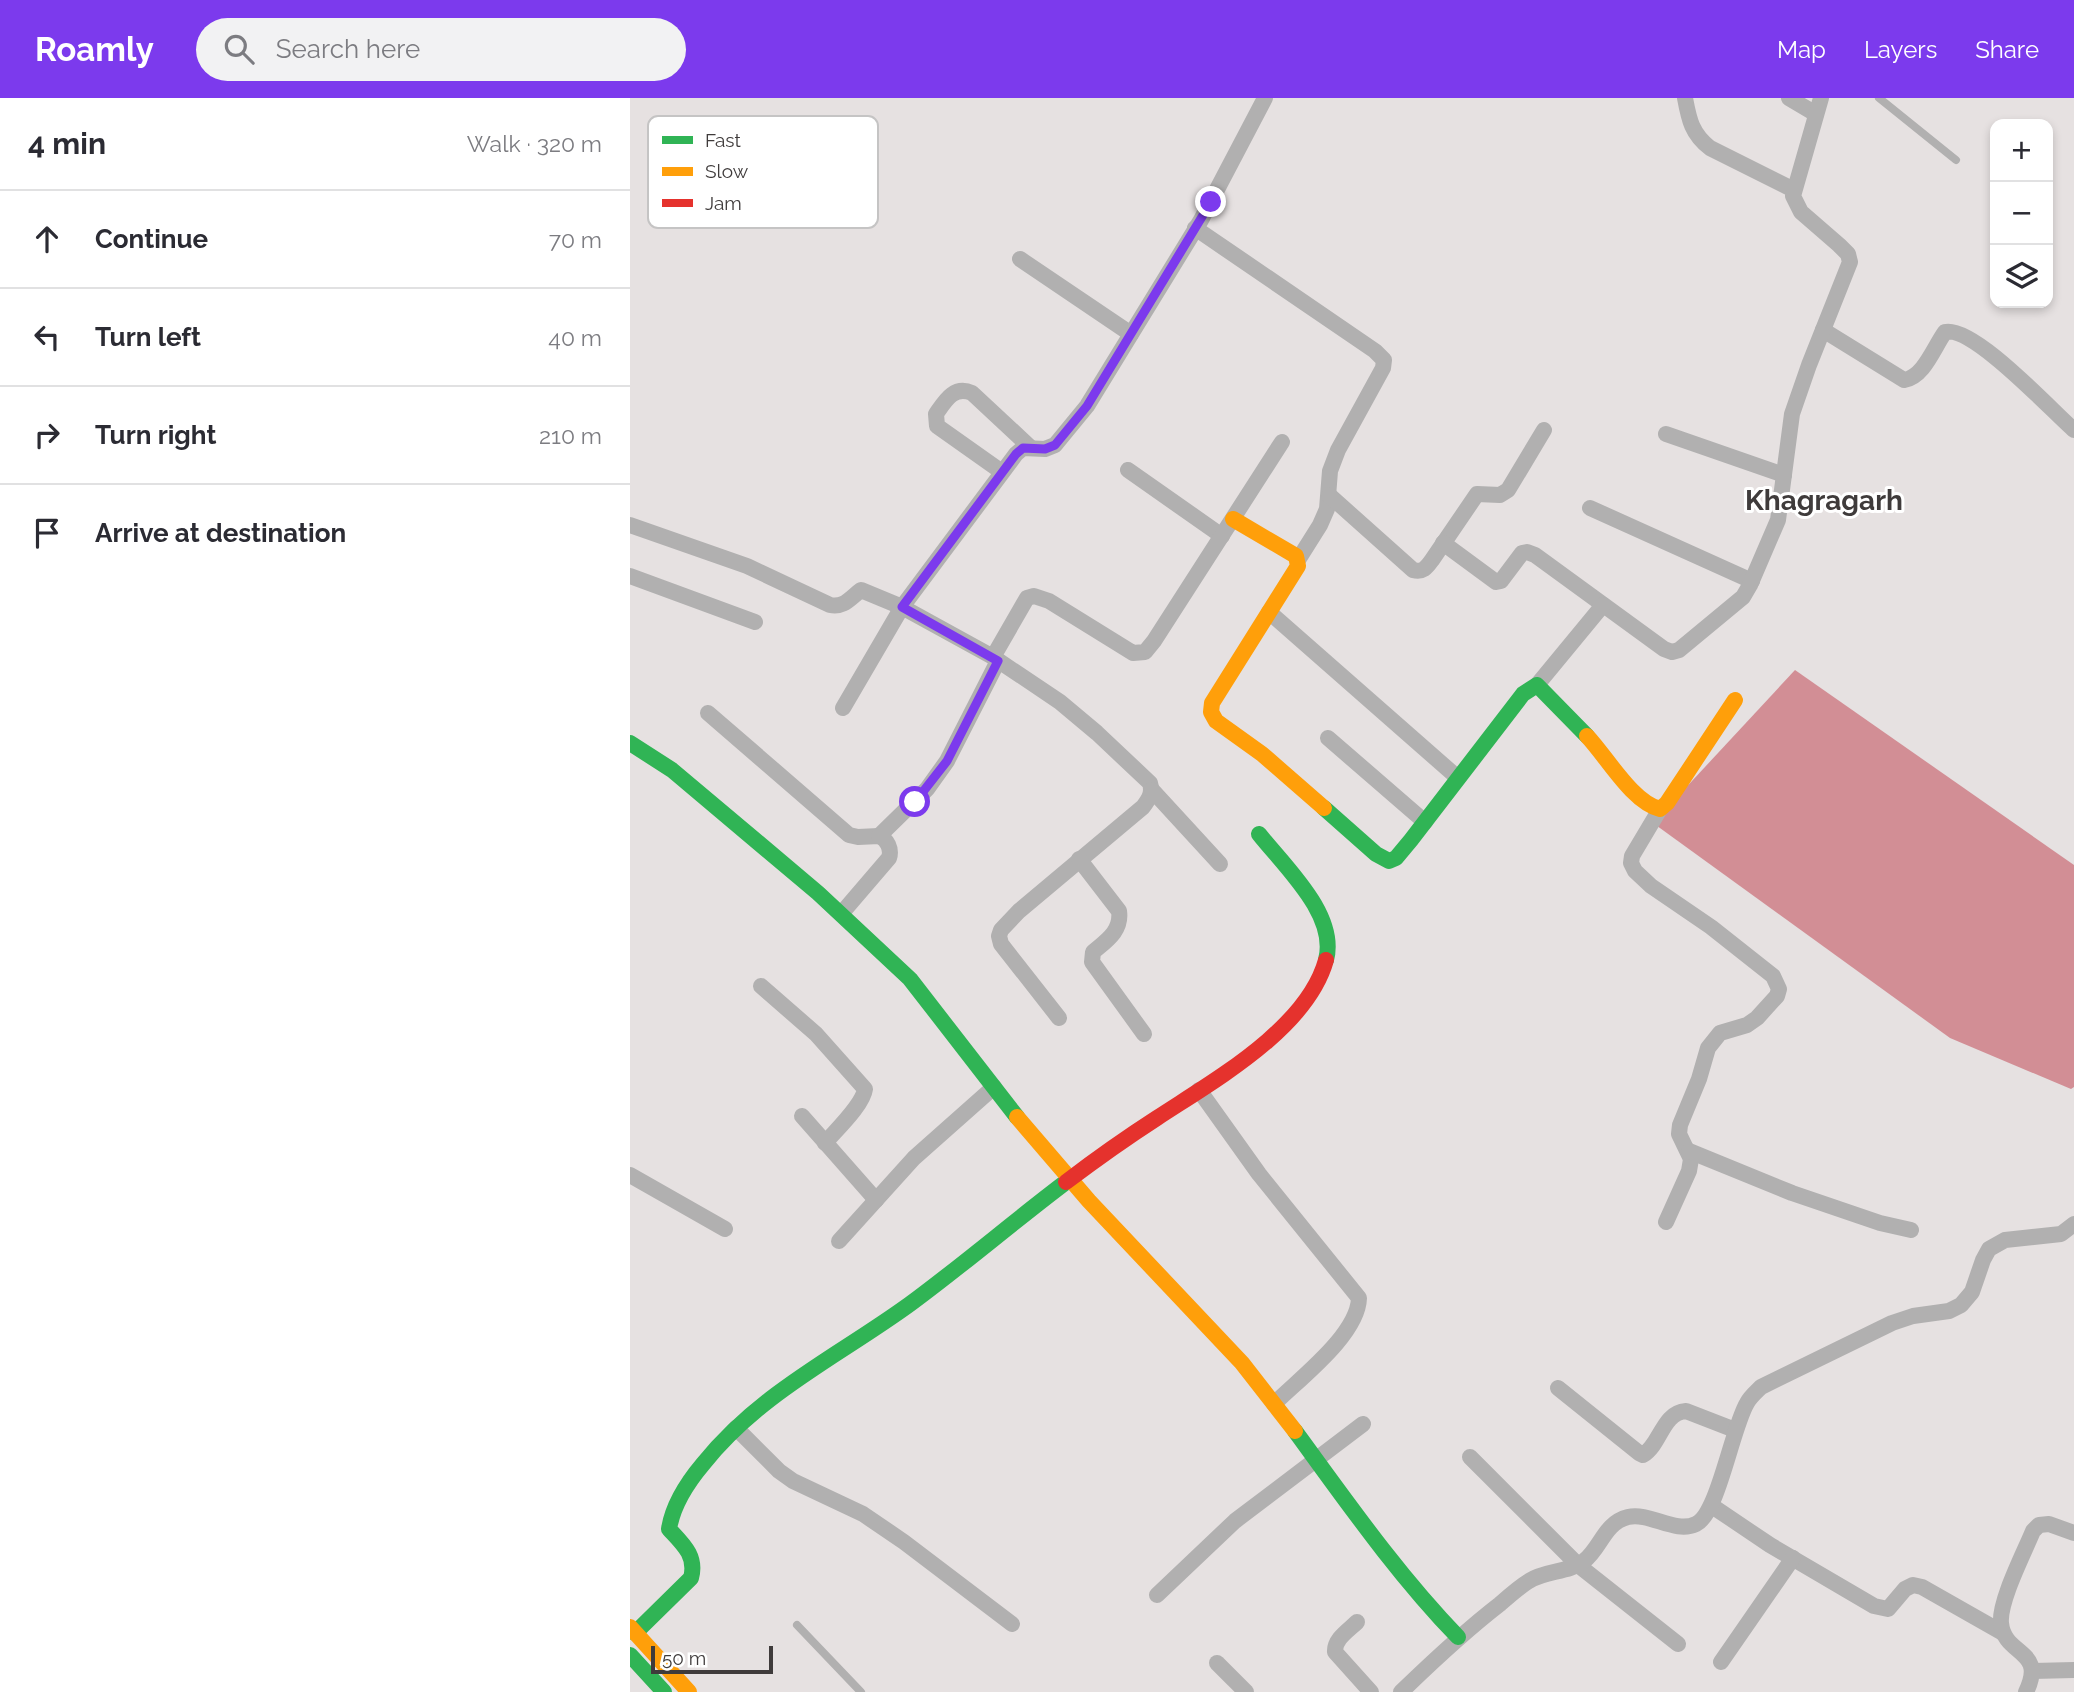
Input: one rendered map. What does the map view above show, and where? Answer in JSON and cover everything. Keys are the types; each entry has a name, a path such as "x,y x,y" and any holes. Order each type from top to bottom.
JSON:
{"street":[{"path":"843,708 902,607 1016,454 1023,448 1045,449 1055,445 1087,406 1195,228 1265,98"},
{"path":"1685,98 1690,124 1701,141 1794,190"},
{"path":"1789,98 1816,114"},
{"path":"1443,543 1496,582 1500,581 1522,553 1535,555 1664,649 1672,652 1679,650 1743,597 1778,520 1792,414 1850,262 1848,254 1796,205 1794,190 1821,98"},
{"path":"1195,228 1375,351 1384,360 1383,368 1338,450 1330,471 1327,509 1320,525 1298,560 1298,566 1212,703 1211,712 1216,721 1262,754 1376,853 1390,862 1425,822 1523,694 1537,685 1604,605"},
{"path":"1020,259 1131,334"},
{"path":"1823,330 1904,380 1912,379 1919,373 1945,332 1957,332 1989,351 2074,429"},
{"path":"1002,472 937,426 936,414 947,398 955,391 964,389 972,393 1030,447"},
{"path":"1329,495 1413,570 1419,572 1425,569 1477,494 1500,495 1508,490 1544,430"},
{"path":"1666,434 1784,475"},
{"path":"879,836 927,789 947,761 1027,598 1034,596 1049,601 1133,653 1145,652 1282,442"},
{"path":"1128,470 1222,536"},
{"path":"1590,508 1752,581"},
{"path":"1233,519 1296,556 1298,560"},
{"path":"630,525 747,566 830,605 838,607 861,590 902,607 996,659 1060,702 1097,733 1150,783 1152,790 1220,864"},
{"path":"630,576 755,622"},
{"path":"1269,612 1458,778"},
{"path":"1537,685 1599,749 1639,798 1660,809"},
{"path":"1666,1222 1689,1171 1691,1159 1679,1134 1680,1125 1699,1079 1708,1048 1720,1034 1747,1025 1757,1018 1777,996 1779,989 1773,976 1711,927 1651,886 1635,871 1631,863 1632,856 1660,809 1667,803 1735,700"},
{"path":"708,713 849,835 858,838 879,836 887,841 889,858 841,914"},
{"path":"1328,738 1425,822"},
{"path":"630,743 671,770 841,914 910,979 994,1087 1089,1201 1191,1307 1274,1404 1395,1567 1458,1637"},
{"path":"1059,1018 1001,944 1001,930 1079,859 1143,807 1152,790"},
{"path":"689,1692 632,1630 691,1578 694,1558 669,1529 668,1518 689,1483 736,1427 813,1366 905,1308 1070,1178 1242,1063 1266,1044 1310,993 1323,965 1329,945 1328,934 1322,919 1306,895 1259,834"},
{"path":"1079,859 1119,911 1120,917 1113,934 1093,952 1093,962 1144,1034"},
{"path":"761,986 816,1034 865,1089 864,1096 825,1143"},
{"path":"839,1241 914,1158 994,1087"},
{"path":"1199,1090 1259,1174 1359,1298 1355,1317 1345,1332 1274,1404"},
{"path":"802,1116 876,1200"},
{"path":"1689,1151 1792,1193 1880,1223 1911,1230"},
{"path":"630,1175 725,1229"},
{"path":"1401,1692 1458,1637 1530,1580 1587,1559 1605,1532 1629,1517 1641,1517 1684,1527 1696,1524 1712,1506 1735,1430 1746,1404 1761,1387 1892,1323 1913,1316 1950,1311 1961,1305 1972,1292 1989,1249 2005,1240 2068,1229 2074,1245"},
{"path":"1558,1388 1643,1455 1650,1450 1671,1416 1677,1412 1686,1411 1735,1430"},
{"path":"1157,1595 1235,1521 1363,1424"},
{"path":"736,1427 779,1471 863,1514 1012,1624"},
{"path":"1471,1457 1578,1564 1678,1644"},
{"path":"1712,1506 1793,1558 1882,1609 1888,1609 1905,1589 1913,1585 1922,1587 2003,1633 2031,1664 2034,1671 2026,1692"},
{"path":"2003,1633 2001,1620 2004,1602 2032,1531 2039,1525 2049,1524 2074,1532"},
{"path":"1721,1662 1793,1558"},
{"path":"1357,1622 1338,1641 1334,1647 1335,1652 1371,1692"},
{"path":"630,1656 664,1692"},
{"path":"1217,1663 1246,1692"},
{"path":"2034,1671 2074,1670"}],"lane":[{"path":"1879,98 1956,160"},
{"path":"797,1625 861,1692"}],"shaded area":[{"path":"1795,670 2074,865 2074,1087 2071,1089 1950,1038 1653,823"}],"traffic: fast":[{"path":"1324,808 1376,854 1389,861 1396,858 1411,840 1523,694 1537,685 1587,736"},
{"path":"630,743 672,770 818,893 910,979 1017,1117"},
{"path":"1259,834 1307,892 1317,909 1328,943 1326,960"},
{"path":"635,1633 691,1578 690,1557 684,1545 669,1529 671,1520 686,1486 726,1439 775,1396 910,1304 1066,1182"},
{"path":"1295,1431 1393,1563 1458,1637"},
{"path":"630,1655 664,1692"}],"traffic: slow":[{"path":"1233,519 1296,556 1298,566 1212,703 1211,712 1216,721 1262,754 1324,808"},
{"path":"1587,736 1630,788 1640,798 1660,809 1667,803 1735,700"},
{"path":"1017,1117 1089,1201 1242,1363 1295,1431"},
{"path":"630,1627 689,1692"}],"traffic: jam":[{"path":"1066,1182 1122,1141 1230,1070 1279,1031 1316,985 1326,960"}],"district":[{"name":"Khagragarh","path":"1824,500"}],"route":[{"path":"915,802 947,761 998,661 902,607 1016,454 1023,448 1045,449 1055,445 1087,406 1211,202"}]}
